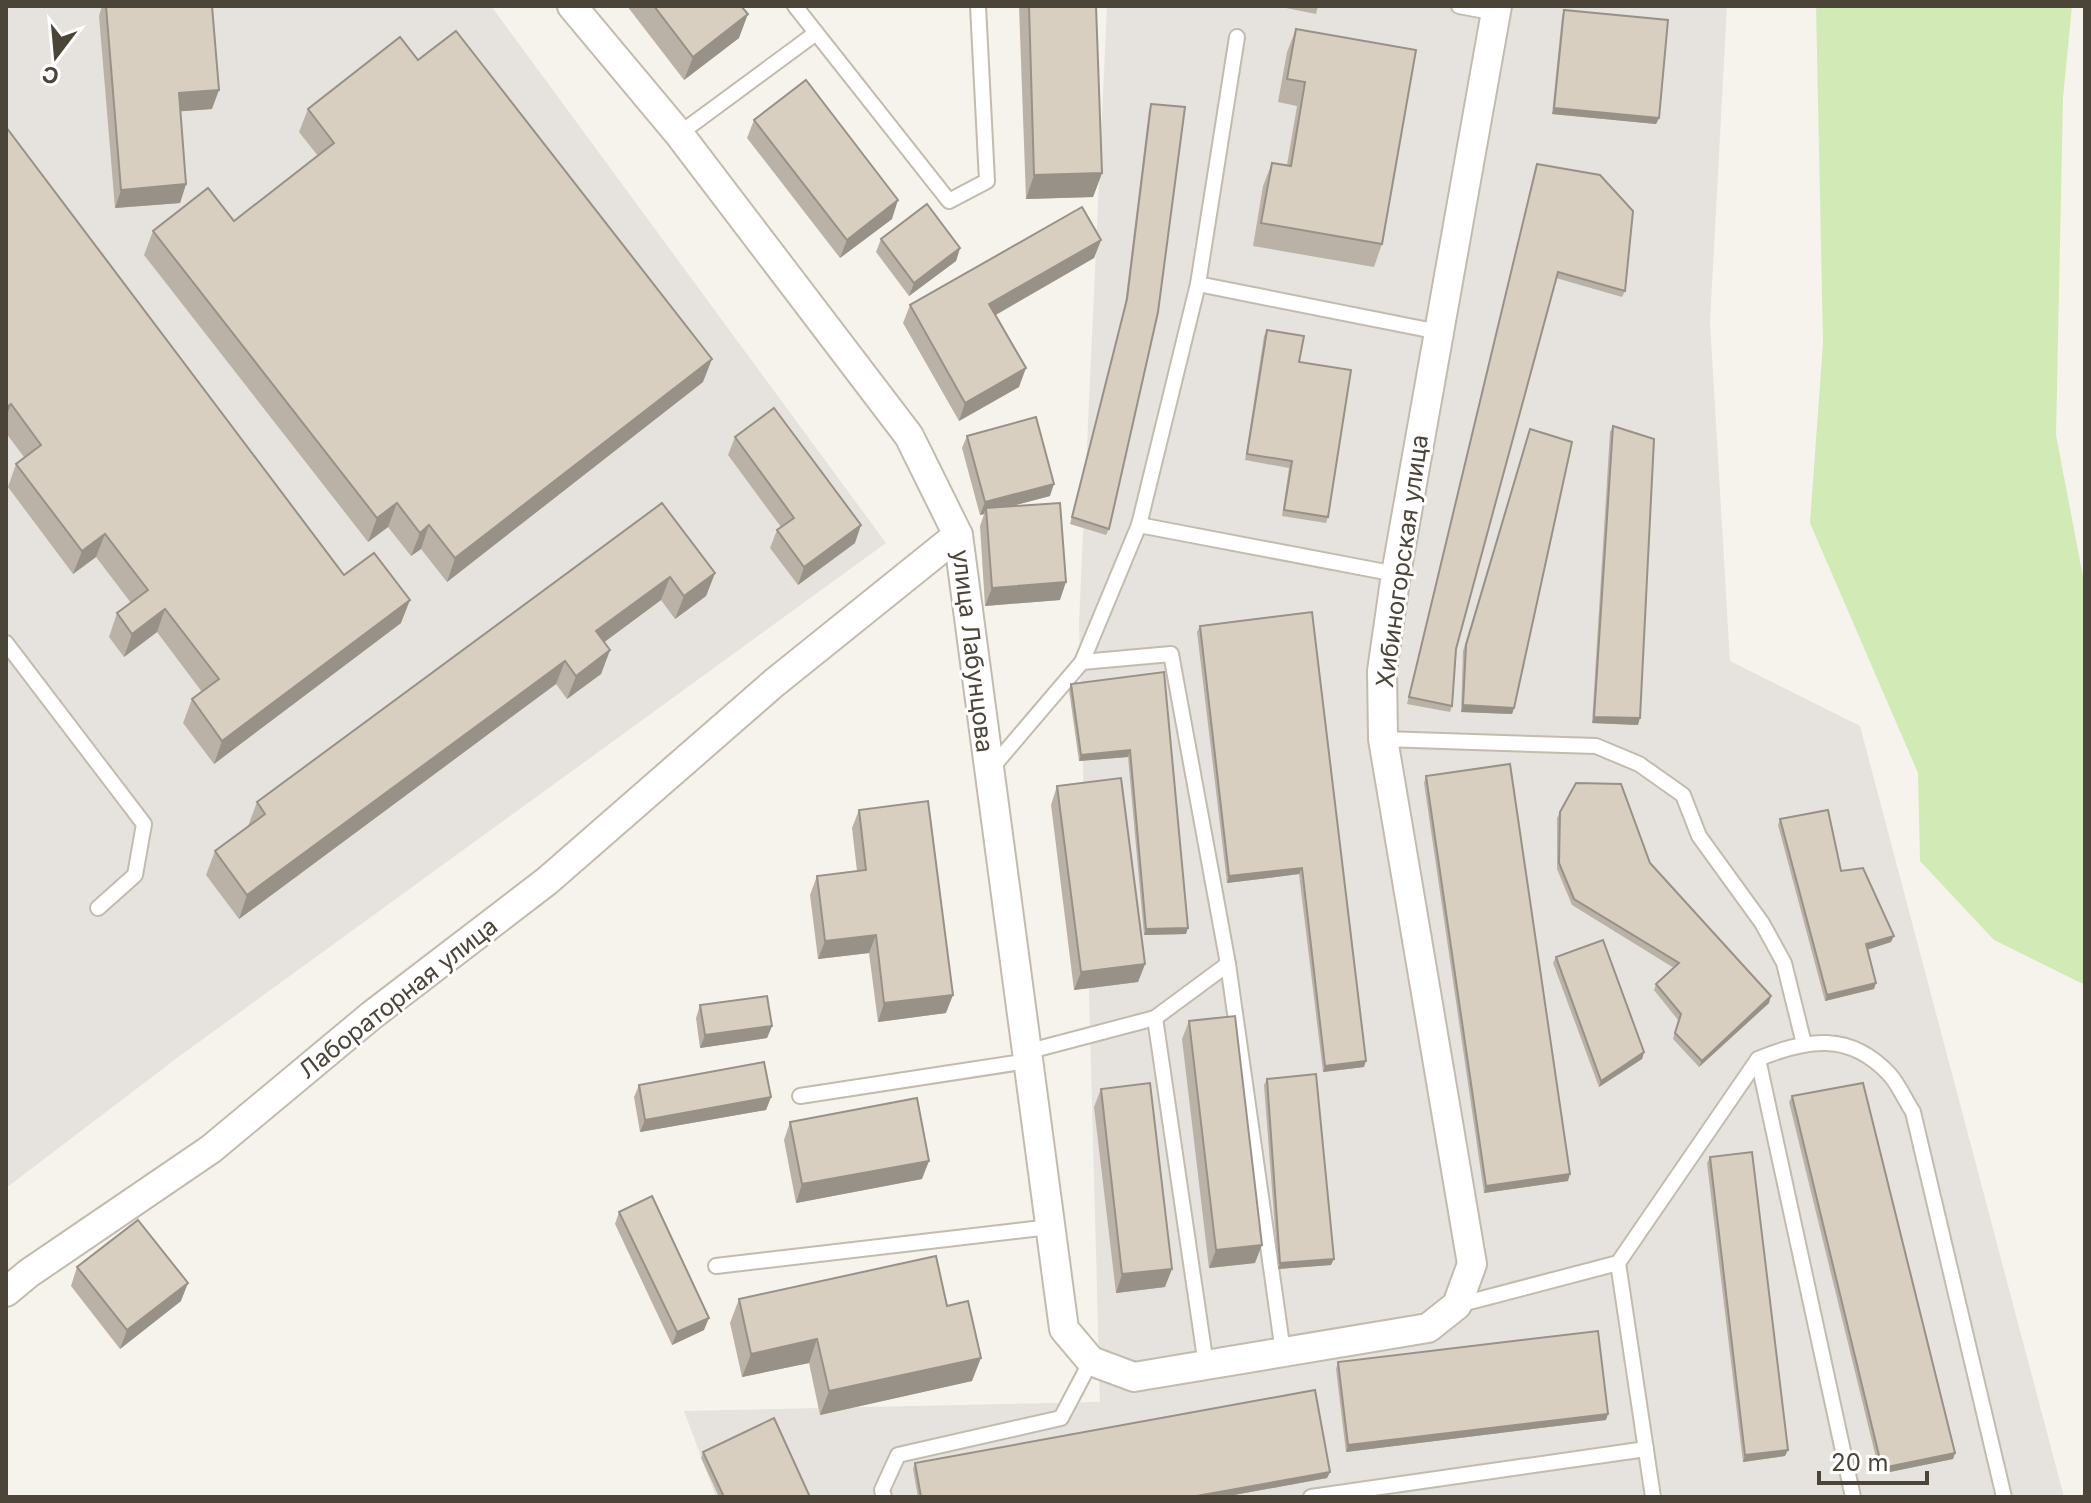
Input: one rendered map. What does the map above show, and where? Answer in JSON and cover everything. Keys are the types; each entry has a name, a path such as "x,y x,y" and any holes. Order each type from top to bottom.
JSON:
{"street":[{"name":"улица Лабунцова","path":"572,6 679,134 909,436 958,535 1064,1329 1091,1361"},
{"name":"Хибиногорская улица","path":"1457,1305 1472,1264 1383,739 1382,671 1396,574 1497,9"},
{"name":"Лабораторная улица","path":"6,1292 29,1273 211,1149 372,1015 547,881 774,683 958,535"},
{"path":"1091,1361 1134,1377 1428,1328 1457,1305"}],"lane":[{"path":"795,6 949,201 987,181 978,6"},
{"path":"1459,6 1497,9"},
{"path":"679,134 816,33"},
{"path":"988,772 1082,662 1139,525 1198,284 1237,37"},
{"path":"1198,284 1439,332"},
{"path":"1139,525 1396,574"},
{"path":"6,643 144,824 135,875 98,908"},
{"path":"1082,662 1171,654 1228,964 1283,1352"},
{"path":"1383,739 1596,746 1639,764 1683,795 1699,836 1762,923 1784,963 1804,1044"},
{"path":"800,1096 1027,1056 1155,1018 1228,964"},
{"path":"1155,1018 1206,1365"},
{"path":"1457,1305 1618,1263 1758,1059 1790,1046 1824,1041 1860,1051 1890,1075 1913,1112 2004,1497"},
{"path":"1758,1059 1850,1496"},
{"path":"716,1266 1050,1227"},
{"path":"1618,1263 1653,1497"},
{"path":"884,1497 882,1490 898,1455 1061,1418 1091,1361"},
{"path":"1311,1497 1646,1449"}],"shaded area":[{"path":"6,6 491,6 886,543 177,1058 6,1188"},
{"path":"1107,6 1727,6 1710,322 1730,661 1860,726 2064,1497 716,1497 684,1411 1100,1402 1079,622"}],"green space":[{"path":"1816,6 2072,6 2063,98 2056,435 2085,587 2085,985 1994,940 1920,861 1918,773 1810,523 1823,343"}],"building":[{"path":"106,6 212,6 219,90 179,93 186,184 121,190"},
{"path":"654,6 741,6 748,14 693,57"},
{"path":"1029,6 1096,6 1102,173 1034,175"},
{"path":"1564,10 1668,20 1659,118 1554,108"},
{"path":"1296,29 1416,50 1382,244 1261,223 1272,163 1291,166 1305,82 1287,79"},
{"path":"456,31 712,359 455,558 429,525 420,533 397,503 377,518 153,231 208,188 234,221 334,143 308,109 400,37 418,60"},
{"path":"806,80 898,200 847,240 754,120"},
{"path":"1151,104 1185,107 1158,312 1109,529 1072,517 1127,299"},
{"path":"6,127 344,575 374,553 410,600 222,741 192,699 219,679 165,609 132,634 117,613 148,590 105,534 82,551 16,464 41,445 11,404 6,408"},
{"path":"1537,164 1600,175 1633,211 1625,291 1558,272 1456,649 1452,706 1409,697"},
{"path":"927,204 960,248 914,283 881,239"},
{"path":"1082,207 1101,240 989,304 1026,368 965,403 910,305"},
{"path":"1267,330 1304,336 1299,362 1351,370 1328,517 1284,510 1292,461 1247,454"},
{"path":"774,408 861,525 804,567 777,530 794,518 735,437"},
{"path":"1036,417 1054,484 985,502 967,436"},
{"path":"1613,426 1654,439 1640,718 1594,717"},
{"path":"1530,429 1572,442 1514,708 1463,705 1466,645"},
{"path":"662,503 715,573 684,596 670,577 596,631 610,650 576,676 565,661 247,895 215,851 265,814 257,802"},
{"path":"1060,503 1066,582 992,588 986,508"},
{"path":"1312,612 1366,1061 1325,1066 1302,868 1229,876 1200,626"},
{"path":"1164,672 1188,928 1146,929 1130,750 1081,755 1071,684"},
{"path":"1510,764 1570,1174 1486,1186 1426,776"},
{"path":"1121,778 1145,964 1081,972 1057,786"},
{"path":"1576,783 1621,784 1650,863 1771,996 1702,1061 1675,1033 1681,1014 1656,984 1679,963 1574,899 1559,863 1560,812"},
{"path":"928,801 953,995 884,1003 876,935 825,941 817,876 866,870 859,810"},
{"path":"1828,810 1841,871 1863,868 1894,936 1866,944 1876,983 1827,995 1780,819"},
{"path":"1603,940 1644,1052 1601,1081 1556,957"},
{"path":"767,996 772,1026 705,1035 700,1005"},
{"path":"1235,1016 1262,1245 1216,1250 1189,1021"},
{"path":"764,1062 771,1097 645,1120 639,1085"},
{"path":"1316,1074 1334,1259 1280,1263 1267,1079"},
{"path":"1150,1083 1172,1269 1122,1274 1101,1089"},
{"path":"1863,1083 1955,1453 1882,1468 1792,1096"},
{"path":"917,1098 929,1161 802,1184 790,1122"},
{"path":"1752,1152 1788,1450 1745,1455 1710,1157"},
{"path":"652,1196 709,1318 677,1332 619,1212"},
{"path":"138,1220 188,1283 127,1330 77,1267"},
{"path":"936,1256 947,1306 968,1301 981,1358 829,1391 817,1339 751,1354 739,1299"},
{"path":"1598,1331 1608,1414 1348,1445 1338,1362"},
{"path":"1315,1390 1330,1472 1191,1497 921,1497 915,1463"},
{"path":"774,1418 810,1497 724,1497 703,1452"}]}
